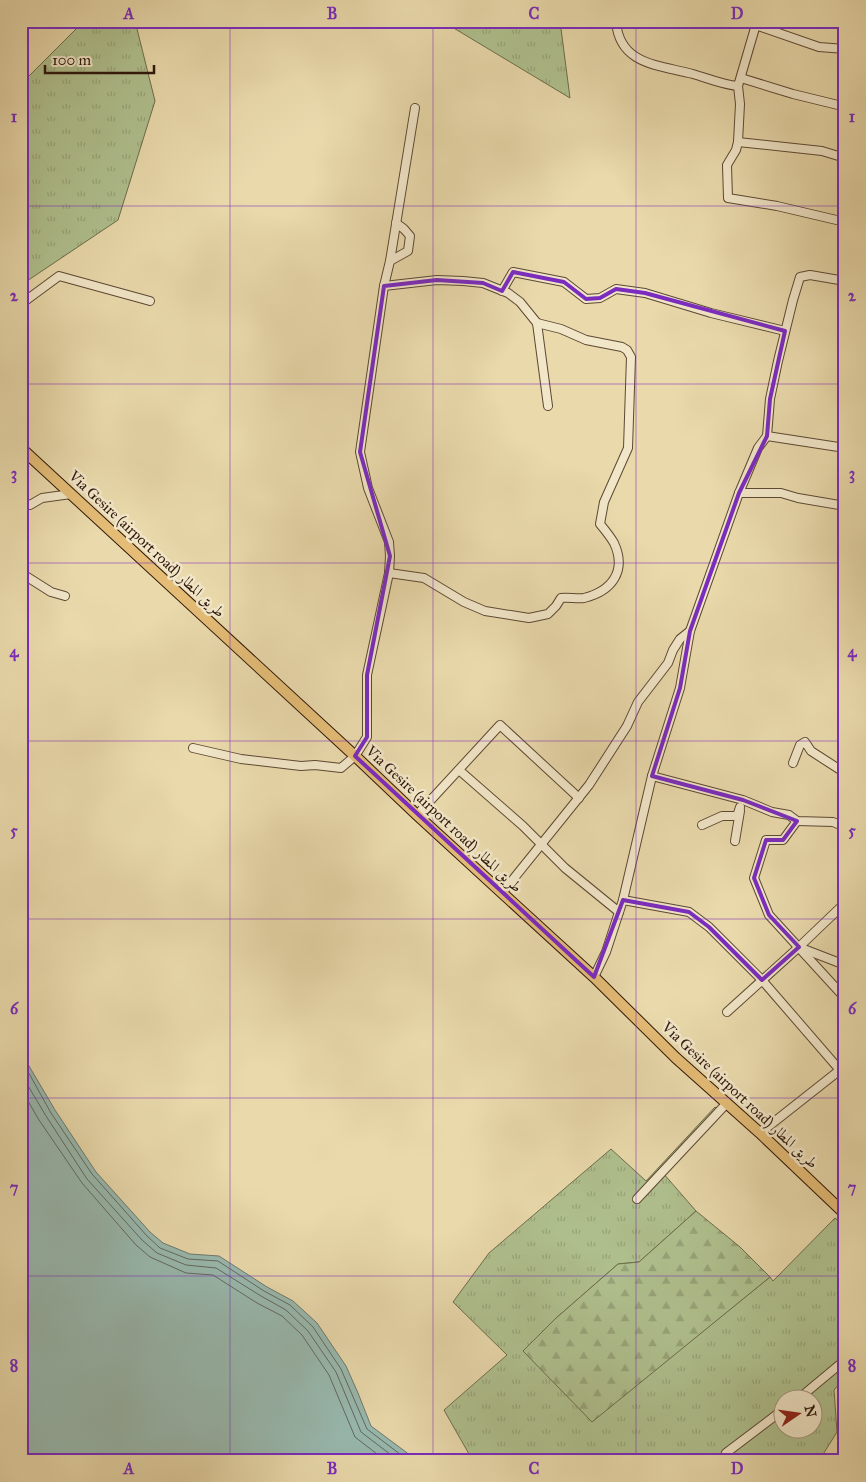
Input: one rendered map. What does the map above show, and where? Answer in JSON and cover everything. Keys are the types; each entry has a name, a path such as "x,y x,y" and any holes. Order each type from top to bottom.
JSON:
{"main road":[{"name":"Via Gesire (airport road) طريق المطار","path":"21,448 594,977 676,1058 760,1133 845,1214"}],"street":[{"path":"616,21 619,38 626,49 637,59 658,67 738,86"},
{"path":"744,21 757,23 798,41 819,47 845,49"},
{"path":"757,23 738,86 740,104 738,142 736,150 726,166 728,198 778,206 845,222"},
{"path":"741,78 838,105 845,101"},
{"path":"193,748 241,759 301,766 316,765 341,768 355,756 367,737 367,675 389,573 390,556 389,542 368,488 360,452 384,286 390,261 415,108"},
{"path":"738,142 822,151 845,158"},
{"path":"390,261 408,250 410,236 396,223"},
{"path":"502,291 514,272 564,282 586,300 600,298 616,288 645,293 711,313 785,331"},
{"path":"594,977 606,952 623,900 652,776 680,688 690,632 739,493 758,448 767,436 770,398 785,331 800,277 810,275 845,281"},
{"path":"21,304 59,276 150,300"},
{"path":"384,286 437,280 483,283 502,291 520,302 537,323 548,406"},
{"path":"389,573 424,578 464,602 485,611 529,618 548,614 561,598 582,598 601,592 613,582 618,572 615,545 600,524 604,502 628,448 630,357 628,350 622,347 586,340 561,329 537,323"},
{"path":"767,436 845,448"},
{"path":"739,493 780,493 845,506"},
{"path":"21,501 30,504 42,498 71,494"},
{"path":"21,573 51,592 65,596"},
{"path":"502,894 589,786 627,726 638,702 668,663 680,639 690,632"},
{"path":"417,815 500,725 579,798"},
{"path":"793,763 800,745 805,742 810,751 845,773"},
{"path":"459,770 487,793 565,868 619,912"},
{"path":"652,776 742,804 790,815 796,820 832,822 845,827"},
{"path":"702,825 722,816 738,816 742,804"},
{"path":"735,841 742,804"},
{"path":"796,820 783,840 766,840 754,878 769,915 845,998"},
{"path":"623,900 689,912 709,927 762,980 843,1071 760,1133"},
{"path":"727,1012 841,911 845,903"},
{"path":"799,947 845,965"},
{"path":"637,1199 726,1104"},
{"path":"809,1390 845,1360"},
{"path":"723,1461 726,1453 774,1417"}],"highlighted area":[{"path":"513,272 564,282 586,299 600,298 616,289 645,293 785,331 770,399 767,436 739,493 690,631 680,688 652,776 743,800 797,821 783,840 766,840 754,878 769,915 799,947 762,980 709,927 689,912 623,900 594,977 355,756 367,737 367,675 390,556 360,452 384,286 437,280 483,283 502,291"}],"green space":[{"path":"84,21 135,21 155,101 118,220 21,285 21,84"},
{"path":"442,21 560,21 570,98"},
{"path":"715,1107 721,1112 663,1173 696,1211 639,1262 618,1264 555,1319 524,1351 592,1421 770,1277 773,1281 835,1218 845,1227 845,1300 839,1305 845,1313 845,1377 834,1390 837,1432 822,1456 811,1454 795,1461 473,1461 444,1410 507,1355 453,1302 489,1253 611,1149 646,1181"},
{"path":"696,1211 740,1247 770,1277 592,1422 523,1351 555,1319 618,1264 639,1262"}],"water":[{"path":"21,1047 29,1066 55,1110 96,1172 150,1232 163,1243 190,1254 219,1256 267,1287 293,1301 317,1323 346,1366 371,1426 418,1461 21,1461"}]}
